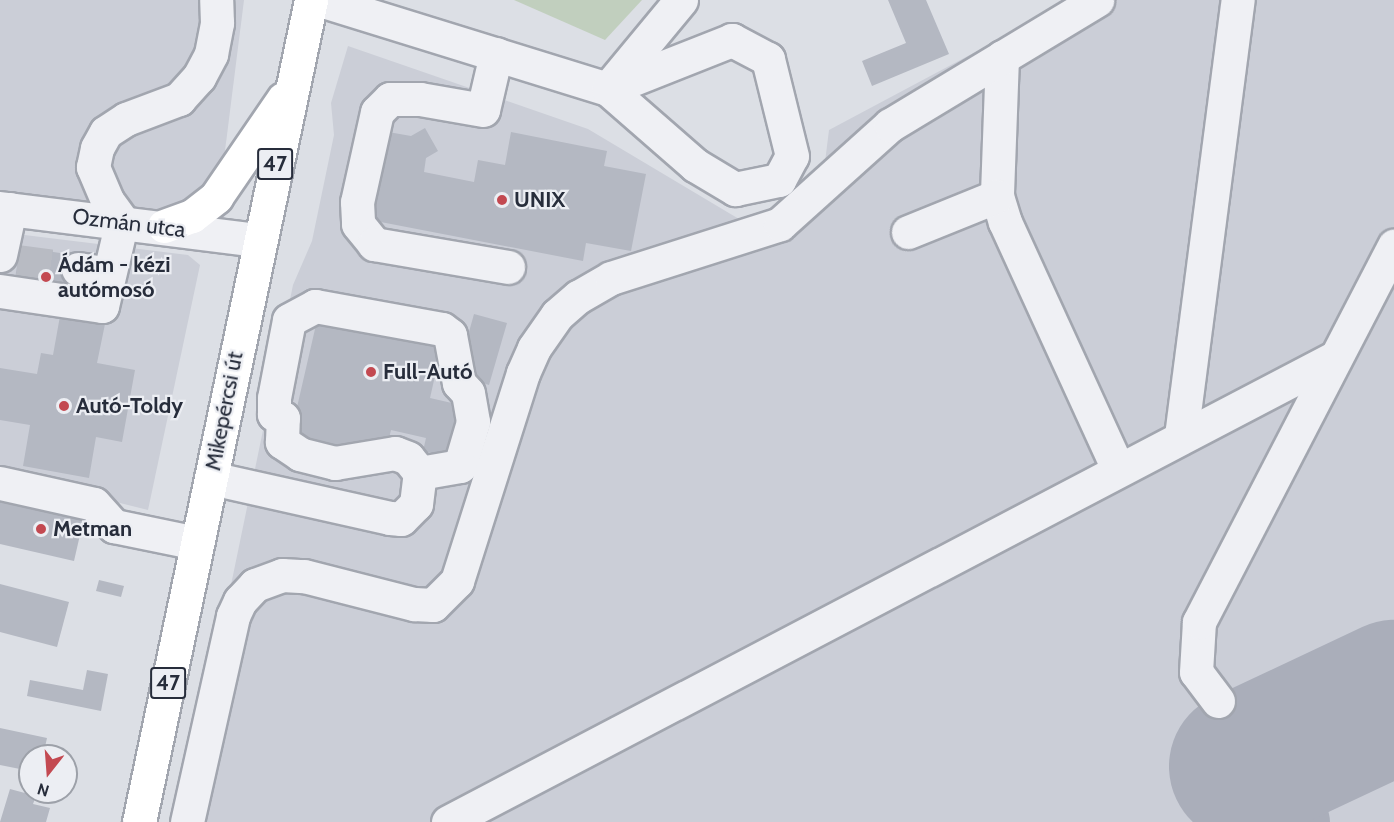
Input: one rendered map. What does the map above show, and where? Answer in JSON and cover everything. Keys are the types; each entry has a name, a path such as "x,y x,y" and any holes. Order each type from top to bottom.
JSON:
{"main road":[{"name":"Mikepércsi út","path":"139,822 258,240 311,0"},
{"path":"164,226 204,209 221,191 291,88"}],"street":[{"path":"0,291 102,306 93,272 122,221 107,200 93,167 96,148 106,132 126,119 179,99 199,77 211,54 217,23 216,0"},
{"path":"320,0 608,89 696,165 735,189 779,180 792,156 768,59 732,40 608,89"},
{"path":"608,89 681,0"},
{"path":"187,822 228,633 240,601 255,585 282,575 304,576 414,604 433,605 457,581 523,373 534,348 557,315 578,297 611,278 780,224 890,125 1097,0"},
{"path":"1181,436 1238,0"},
{"path":"496,54 483,110 420,99 390,99 377,112 362,169 358,224 374,244 508,267"},
{"path":"1002,57 998,196 1005,222 1118,469"},
{"path":"908,232 998,196"},
{"path":"5,209 6,258"},
{"name":"Ozmán utca","path":"5,209 164,226 258,240"},
{"path":"1218,701 1196,672 1199,622 1394,246"},
{"path":"211,478 401,519 416,504 420,473 408,458 395,453 335,463 300,454 282,442 283,418 274,414 274,398 289,320 297,313 315,306 442,329 450,335 459,383 468,393 474,422 460,466 420,473"},
{"path":"448,822 1181,436 1336,357"},
{"path":"0,483 94,504 114,525 197,543"}],"shaded area":[{"path":"0,0 244,0 216,222 0,195"},
{"path":"1073,0 1394,0 1394,822 182,822 293,285 312,241 334,135 331,103 348,46 588,129 744,222 793,205 823,178 829,130"},
{"path":"0,232 188,255 200,265 148,510 0,473"}],"green space":[{"path":"514,0 642,0 605,40"}],"building":[{"path":"888,0 926,0 949,54 872,86 862,61 906,43"},
{"name":"UNIX","path":"425,128 438,151 426,158 424,172 474,182 478,160 505,165 511,132 607,151 604,166 646,174 631,251 586,243 583,261 360,218 377,130 411,136"},
{"name":"Ádám - kézi autómosó","path":"20,247 80,256 74,294 14,285"},
{"path":"474,314 507,323 489,385 470,379 473,367 460,364"},
{"name":"Autó-Toldy","path":"60,316 105,324 97,363 135,370 122,442 96,437 89,478 23,466 30,425 0,420 0,368 37,374 41,353 53,355"},
{"name":"Full-Autó","path":"318,316 442,345 430,398 465,406 453,458 423,451 426,438 391,430 385,455 348,455 289,442"},
{"name":"Metman","path":"0,494 85,513 74,561 0,544"},
{"path":"99,580 124,586 121,597 96,591"},
{"path":"0,584 69,602 57,647 0,632"},
{"path":"87,670 108,674 101,711 27,696 30,680 83,690"},
{"path":"0,728 47,738 46,744 18,744 18,769 0,765"},
{"path":"10,789 18,791 18,804 33,804 50,808 46,822 0,822"}],"taxiway":[{"path":"1299,822 1291,790 1299,754 1313,738 1337,723"}],"runway":[{"path":"1245,766 1394,696"}],"tunnel":[{"path":"18,261 78,269"}],"place":[{"name":"UNIX","path":"502,200"},
{"name":"Ádám - kézi autómosó","path":"46,277"},
{"name":"Full-Autó","path":"371,372"},
{"name":"Autó-Toldy","path":"64,406"},
{"name":"Metman","path":"41,529"}]}
